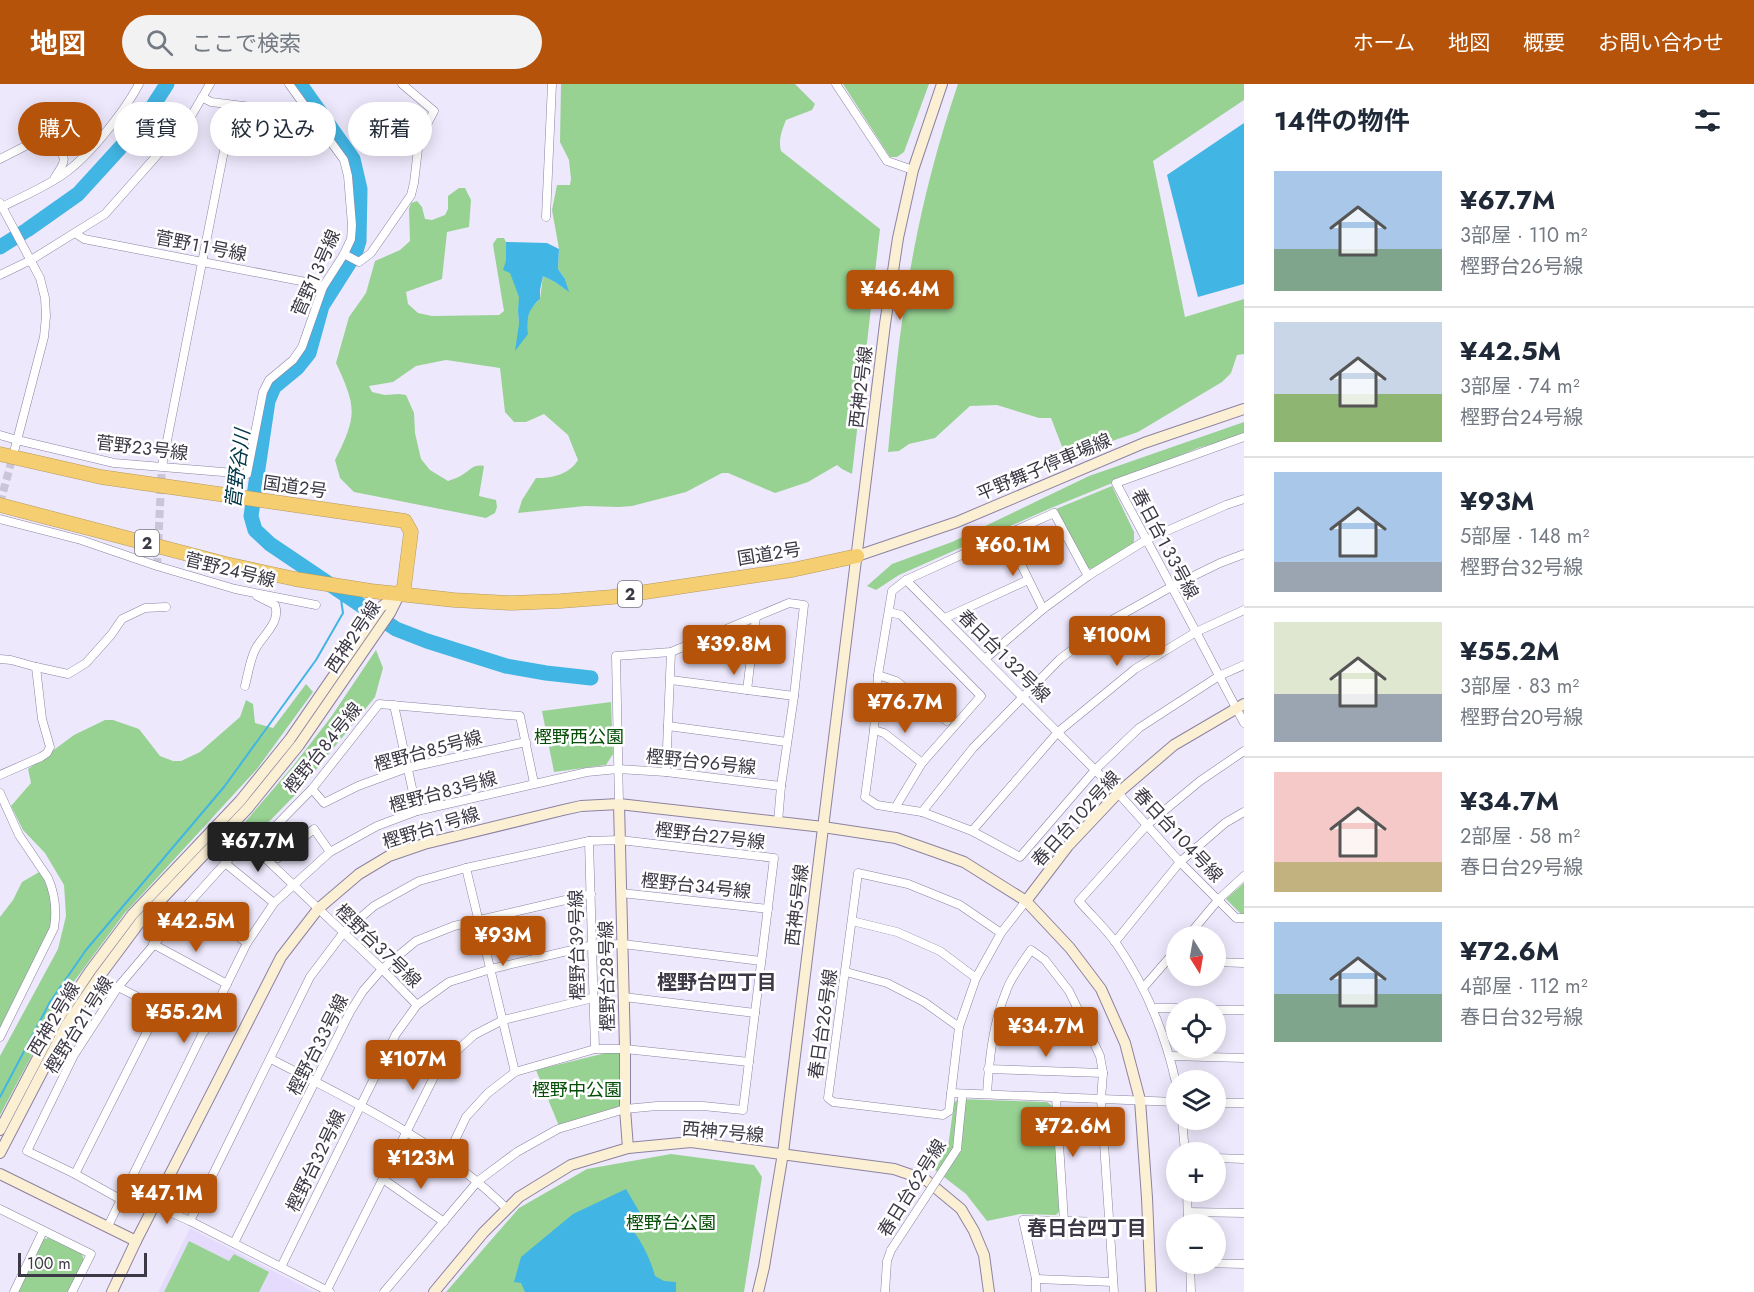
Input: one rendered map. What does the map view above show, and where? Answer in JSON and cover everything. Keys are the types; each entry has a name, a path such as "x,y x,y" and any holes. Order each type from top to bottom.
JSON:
{"highway":[{"name":"国道2号","path":"0,454 101,477 405,521 411,532 404,587 400,593"},
{"name":"国道2号","path":"0,505 226,564 295,579 371,591 454,600 511,603 612,597 792,570 856,556"}],"street":[{"path":"16,444 44,338 45,298 40,278 1,206 64,174 91,150 139,84"},
{"path":"0,275 31,260 105,214 190,118 210,84"},
{"name":"菅野１３号線","path":"289,84 302,102"},
{"path":"344,254 359,262 371,254 411,195 419,140 434,111 402,84"},
{"path":"546,216 552,84"},
{"path":"836,84 887,161 913,170"},
{"name":"西神２号線","path":"856,556 898,238 913,170 942,84"},
{"path":"202,97 210,102"},
{"path":"0,159 48,136 52,138 65,159 65,163 53,180"},
{"name":"菅野１３号線","path":"247,474 263,393 269,380 293,360 302,347 323,287 351,239 348,177 344,160 336,149"},
{"path":"162,466 224,156"},
{"name":"菅野１１号線","path":"75,233 84,239 323,287"},
{"name":"平野舞子停車場線","path":"856,556 957,522 1144,443 1244,409"},
{"name":"菅野２３号線","path":"0,435 16,444 114,463 247,474"},
{"name":"春日台１３３号線","path":"1244,437 1116,483 1219,676 1240,705 1244,723"},
{"path":"985,659 1043,609 1088,576 1146,540 1244,499"},
{"path":"1088,576 1054,513 906,580 892,591 878,675 874,730 865,797 877,805 922,812 972,831 1020,857 1095,770 1139,728 1219,676 1244,665"},
{"name":"菅野２４号線","path":"0,519 81,540 157,566 248,591 316,605"},
{"path":"1006,534 1043,609"},
{"path":"922,812 973,748 1060,659 1112,620 1171,587 1244,554"},
{"name":"西神５号線","path":"758,1292 783,1154 856,556"},
{"name":"春日台１３２号線","path":"906,580 1118,793"},
{"path":"945,618 1028,580"},
{"path":"245,686 255,650 276,619 278,612 275,605 248,591"},
{"name":"西神２号線","path":"0,1130 58,1018 90,970 132,915 240,801 290,739 400,593"},
{"name":"樫野台９６号線","path":"619,804 616,656 671,652 789,603 804,605 778,822"},
{"path":"0,659 68,674 86,663 122,619 145,608 166,607"},
{"path":"972,831 1058,732 1135,669 1197,632 1244,610"},
{"path":"889,612 901,615 981,696 922,763 894,808"},
{"path":"747,690 756,617"},
{"name":"西神２号線","path":"0,1153 67,1024 99,977 140,922 248,808 299,745 373,628"},
{"path":"666,772 671,652"},
{"path":"0,775 41,757 50,747 42,719 36,667"},
{"path":"878,675 897,681 947,721"},
{"path":"671,680 794,696"},
{"name":"樫野台８４号線","path":"330,852 314,830 278,858 261,841 312,789 379,704 393,705"},
{"path":"417,811 393,705 520,716 534,783"},
{"name":"春日台１０２号線","path":"1026,901 1068,846 1118,793 1174,746 1240,705"},
{"path":"668,726 787,742"},
{"path":"874,730 884,734 922,763"},
{"name":"樫野台８５号線","path":"312,789 324,803 358,786 407,768 526,742"},
{"path":"1166,1045 1143,988 1115,942 1078,901 1147,825 1200,781 1244,752"},
{"name":"樫野台９６号線","path":"618,769 666,772 781,786"},
{"name":"樫野台８３号線","path":"108,1226 247,943 274,903 293,885 330,852 377,826 417,811 534,783 587,772 618,769"},
{"path":"0,793 19,835 48,878 57,911 54,928 0,1037"},
{"name":"春日台１０４号線","path":"1118,793 1180,862 1236,918 1244,918"},
{"name":"樫野台１号線","path":"112,1292 136,1240 281,957 318,909 359,873 389,856 424,844 580,806 619,804 823,827 896,838 964,862 1026,901 1070,948 1101,989 1125,1043 1140,1101 1151,1292"},
{"name":"樫野台２８号線","path":"619,804 625,1109 628,1148"},
{"path":"1115,942 1180,862 1225,823 1244,812"},
{"name":"樫野台２１号線","path":"120,1198 27,1151 74,1055 118,987 153,944 246,840 318,909"},
{"name":"樫野台２７号線","path":"190,1221 310,977 344,932 374,906 396,892 419,880 589,841 620,840 774,858 742,1110 703,1106 625,1109 558,1129 517,1152 478,1181 384,1292"},
{"name":"樫野台３９号線","path":"589,841 595,1049"},
{"path":"225,863 274,903"},
{"path":"466,868 515,1072"},
{"name":"春日台２６号線","path":"1001,933 960,905 908,884 858,873 828,1098 833,1102 944,1115 949,1111 959,1027 976,978 1001,933 1026,901"},
{"path":"1196,926 1219,899 1244,876"},
{"name":"樫野台３４号線","path":"621,892 768,909"},
{"name":"樫野台３３号線","path":"234,1243 350,1012 363,991 382,969 416,941 454,926 591,894"},
{"path":"190,902 247,943"},
{"name":"樫野台３７号線","path":"318,909 417,1005"},
{"path":"852,921 897,932 940,951 976,978"},
{"path":"153,944 227,984"},
{"name":"樫野台３２号線","path":"281,1267 396,1034 417,1005 449,982 491,969 593,945 623,944 761,961"},
{"path":"987,1094 988,1069 1007,988 1031,950 1045,960 1069,991 1100,1056 1114,1292"},
{"path":"1143,988 1166,962"},
{"path":"1226,962 1244,963"},
{"path":"846,972 888,983 924,1002 959,1027"},
{"path":"118,987 205,1031"},
{"path":"624,997 755,1013"},
{"path":"154,1205 328,1291 439,1067 474,1035 503,1020 593,998"},
{"path":"75,1174 159,1008"},
{"path":"1152,1008 1166,1008"},
{"path":"1226,1010 1244,1010"},
{"path":"997,1024 1088,1028"},
{"path":"446,1159 466,1117 488,1093 515,1072 595,1049 625,1049 749,1062"},
{"path":"1226,1058 1244,1058"},
{"path":"271,1059 407,1131 478,1181 507,1209"},
{"path":"988,1069 1102,1073"},
{"path":"951,1093 1166,1102"},
{"path":"1056,1097 1064,1221"},
{"name":"春日台６２号線","path":"885,1292 887,1261 891,1250 957,1149 962,1100"},
{"path":"1226,1103 1244,1103"},
{"name":"西神７号線","path":"434,1292 483,1233 519,1197 572,1165 628,1148 691,1142 894,1169 926,1180 961,1209 974,1231 984,1255 990,1292"},
{"path":"1226,1158 1244,1159"},
{"path":"0,1174 136,1240"},
{"path":"383,1179 444,1222"},
{"path":"1188,1202 1188,1212 1244,1213"},
{"path":"0,1209 91,1254 72,1292"},
{"path":"1036,1292 1036,1278 1023,1220 1110,1222"},
{"path":"14,1292 43,1231"},
{"path":"1226,1264 1244,1264"},
{"path":"1190,1274 1191,1292"},
{"path":"1036,1278 1113,1282"}],"shaded area":[{"path":"190,1228 314,1292 158,1292"}],"green space":[{"path":"561,84 795,84 815,104 812,110 786,120 780,139 781,151 880,229 852,474 837,465 808,482 775,493 728,473 722,473 686,492 632,506 585,506 518,513 522,500 536,478 559,475 570,469 578,460 568,435 544,414 526,422 514,422 505,412 500,368 446,360 416,366 393,382 369,386 372,392 385,395 406,395 414,413 415,433 421,459 430,470 448,481 475,467 484,466 479,496 496,500 495,513 486,518 354,492 340,478 335,460 351,422 352,412 348,391 336,363 349,317 366,293 375,261 400,250 410,241 409,209 411,203 417,201 422,207 425,219 432,220 445,215 448,209 448,196 459,188 465,188 471,200 469,227 447,232 442,279 406,292 408,304 418,313 432,316 499,315 504,311 493,244 497,238 504,238 506,242 506,261 520,297 519,324 528,334 527,320 530,309 540,299 543,276 568,291 565,279 558,269 559,249 552,210 557,185 570,185 571,179 569,160 560,142"},
{"path":"843,84 929,84 904,152 897,157 890,157"},
{"path":"958,84 1244,84 1244,100 1153,161 1185,317 1244,299 1244,354 1237,355 1231,373 1222,382 1138,432 1066,457 1051,418 1039,418 997,405 970,406 935,438 909,444 899,451 888,452 909,274 934,164"},
{"path":"1244,422 1244,435 1198,448 1051,508 899,575 876,590 867,586 892,564 952,542 1089,476"},
{"path":"1112,486 1134,532 1134,543 1092,569 1088,568 1056,509"},
{"path":"376,650 383,668 375,697 297,793 252,839 240,828 331,717"},
{"path":"306,684 313,692 257,769 124,914 64,995 0,1115 0,1056 58,949 66,916 64,885 45,853 23,830 11,806 31,783 28,769 74,735 105,720 113,720 139,729 160,756 173,761 181,761 200,752 240,717 246,700 253,704 255,723 273,728"},
{"name":"樫野西公園","path":"611,702 613,754 606,765 554,772 542,711"},
{"path":"41,871 50,899 51,927 0,1029 0,917 13,900 22,882"},
{"path":"1244,883 1244,914 1241,914 1226,899"},
{"name":"樫野中公園","path":"614,1051 620,1053 621,1104 616,1108 559,1126 536,1070"},
{"path":"958,1099 1047,1102 1054,1107 1060,1211 1056,1215 1020,1214 987,1221 966,1194 935,1170 948,1147 954,1103"},
{"name":"樫野台公園","path":"671,1154 754,1165 762,1177 744,1292 446,1292 519,1208 587,1169"},
{"path":"49,1238 82,1254 84,1261 68,1292 18,1292 43,1239"},
{"path":"189,1241 229,1261 234,1254 269,1272 259,1292 164,1292"}],"water":[{"path":"1244,123 1244,284 1198,297 1167,175"},
{"path":"506,242 547,243 559,249 558,269 565,279 569,292 543,276 540,299 532,307 529,315 528,334 515,351 519,324 519,297 510,273 503,270 506,261"},
{"path":"626,1189 643,1218 632,1229 646,1251 655,1276 664,1281 676,1282 676,1292 525,1292 521,1283 514,1282 521,1257 573,1214"}],"waterway":[{"path":"0,247 78,194 140,126 167,84"},
{"name":"菅野谷川","path":"300,84 353,159 360,189 359,241 355,254 322,306 309,353 297,368 274,387 268,401 251,516 255,530 270,544 396,629 506,666 591,678"},
{"path":"0,1097 50,1002 86,950 224,787 316,660 343,613 340,592"}],"tunnel":[{"path":"0,503 13,456"},
{"path":"157,566 162,466"}],"district":[{"name":"樫野台四丁目","path":"717,982"},
{"name":"春日台四丁目","path":"1087,1228"}]}
